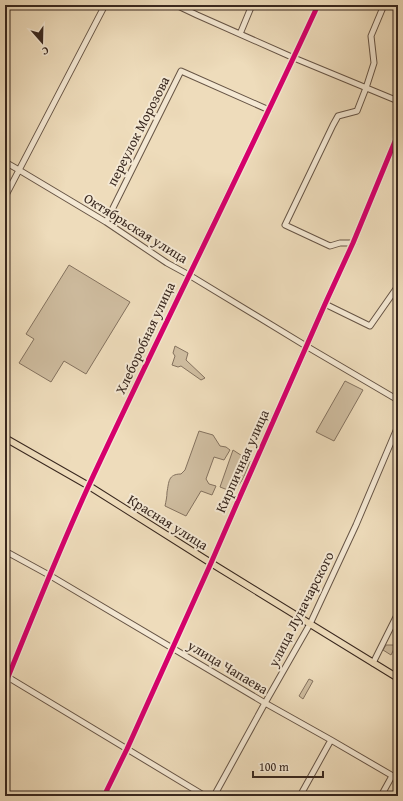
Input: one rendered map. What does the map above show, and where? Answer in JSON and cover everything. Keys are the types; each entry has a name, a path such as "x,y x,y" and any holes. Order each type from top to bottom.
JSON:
{"main road":[{"name":"Красная улица","path":"5,438 89,486 211,564 398,678"}],"street":[{"path":"5,197 105,5"},
{"path":"176,5 294,58 398,101"},
{"path":"240,34 252,5"},
{"name":"Хлеборобная улица","path":"5,687 6,676 89,486 318,5"},
{"path":"353,243 340,243 330,246 285,225 338,116 356,111 366,88 374,63 371,36 384,5"},
{"name":"переулок Морозова","path":"106,222 181,71 269,110"},
{"name":"Кирпичная улица","path":"104,796 127,749 211,564 236,504 353,243 398,134"},
{"name":"Октябрьская улица","path":"5,162 106,222 167,264 189,275 398,400"},
{"path":"325,304 370,326 398,286"},
{"name":"улица Луначарского","path":"214,796 310,624 356,525 398,426"},
{"name":"улица Чапаева","path":"5,551 49,575 265,703 398,779"},
{"path":"373,663 398,613"},
{"path":"6,676 205,796"},
{"path":"300,796 331,740"},
{"path":"381,796 392,776"}],"shaded area":[{"path":"69,265 130,302 86,374 64,361 51,382 19,363 34,339 26,334"},
{"path":"175,346 188,353 186,360 205,378 201,380 181,366 178,367 172,365 175,356 173,353"},
{"path":"345,381 363,390 334,441 316,432"},
{"path":"199,431 213,435 220,446 226,447 230,450 224,460 214,457 206,479 209,484 216,486 212,495 201,491 186,516 165,506 167,492 171,477 181,474 185,470"},
{"path":"233,450 250,461 243,478 233,492 220,487"},
{"path":"386,645 396,645 391,655 383,650"},
{"path":"309,679 313,681 303,699 299,696"}],"cycle path":[{"path":"5,687 47,581 89,485 318,5"},
{"path":"104,796 127,749 211,563 353,243 398,134"}]}
